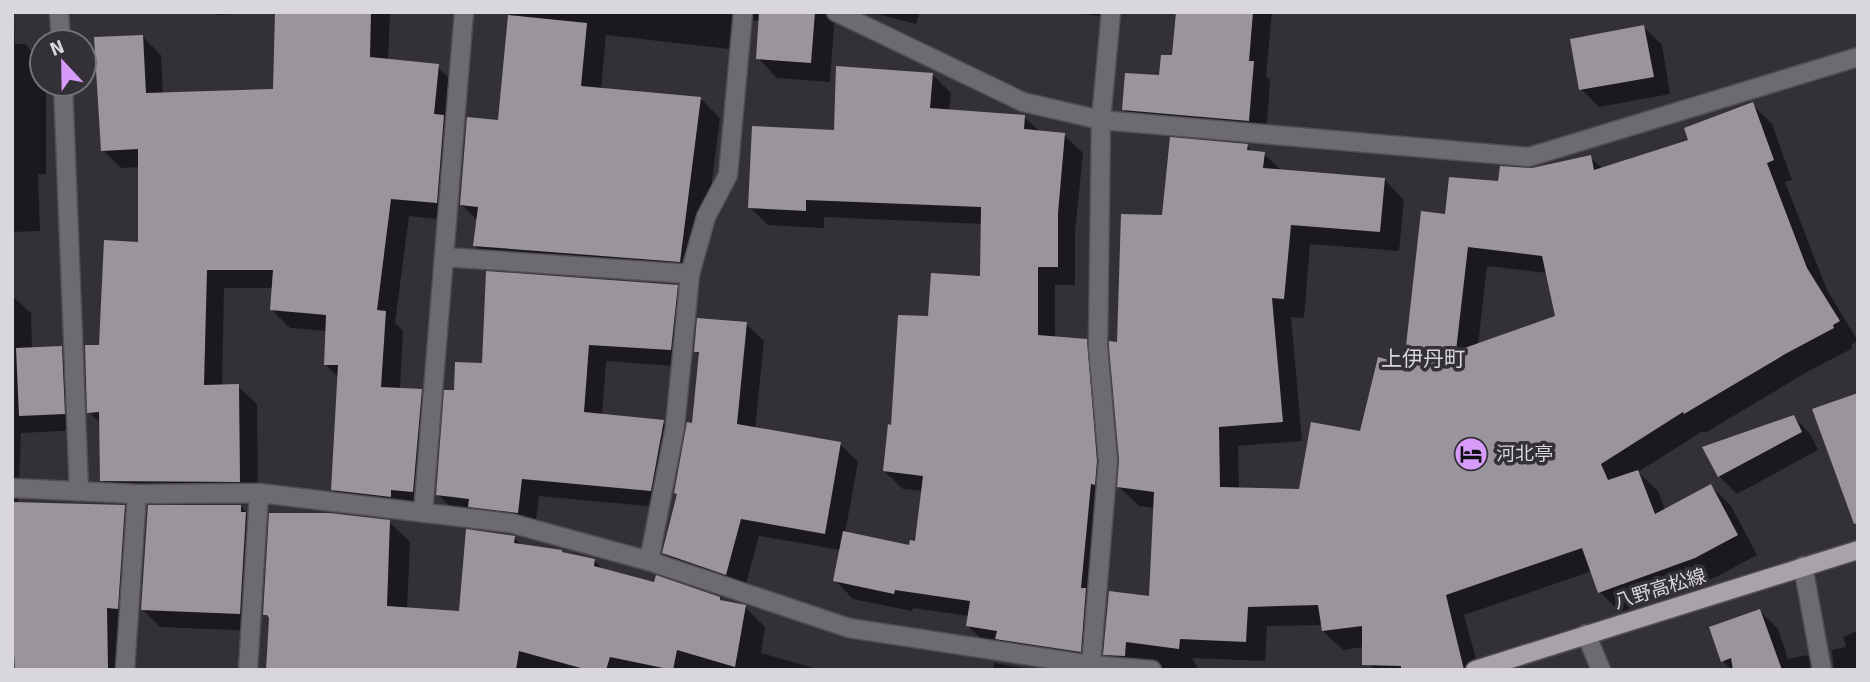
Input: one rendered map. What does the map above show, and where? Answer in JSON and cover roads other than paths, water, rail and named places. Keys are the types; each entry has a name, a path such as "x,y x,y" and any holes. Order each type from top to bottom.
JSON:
{"main road":[{"name":"八野高松線","path":"1475,670 1858,550"}],"street":[{"path":"423,513 464,12"},
{"path":"649,561 675,426 690,274 706,217 727,175 743,12"},
{"path":"836,12 1023,102 1101,120 1529,157 1858,57"},
{"path":"1091,665 1108,461 1098,348 1101,120 1111,12"},
{"path":"64,98 79,491"},
{"path":"444,257 690,274"},
{"path":"12,488 137,494 259,494 510,523 649,561 849,628 1091,665 1152,670"},
{"path":"125,670 137,494"},
{"path":"248,670 259,494"},
{"path":"1803,566 1822,670"},
{"path":"1586,634 1601,670"}],"place":[{"name":"河北亭","path":"1471,454"}],"district":[{"name":"上伊丹町","path":"1423,359"}]}
